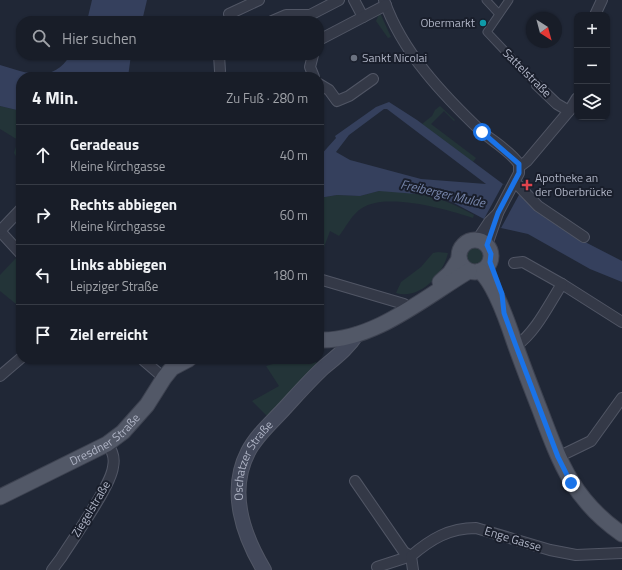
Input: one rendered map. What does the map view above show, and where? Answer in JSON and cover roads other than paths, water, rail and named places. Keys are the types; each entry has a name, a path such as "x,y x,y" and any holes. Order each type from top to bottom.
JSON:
{"main road":[{"path":"324,340 357,334 378,325 480,268 491,254 482,242 464,244 459,253 459,259 464,268 480,268 502,294 504,313 558,457 571,483 583,499 605,521 622,534"},
{"path":"378,325 391,312 442,281 459,259"},
{"name":"Oschatzer Straße","path":"264,570 249,543 241,514 239,486 244,462 248,452 260,434 323,368 349,346 357,334"},
{"path":"323,368 328,358 324,344"},
{"name":"Dresdner Straße","path":"0,497 107,444 123,432 147,405 172,368 180,364"}],"street":[{"path":"229,14 260,0"},
{"path":"314,16 339,0"},
{"path":"354,0 363,17"},
{"path":"486,0 499,14"},
{"name":"Sattelstraße","path":"508,0 487,32 537,85 557,104 569,111"},
{"path":"596,12 602,0"},
{"path":"324,36 363,17 385,1 401,37 430,76 482,132 517,161 520,167"},
{"path":"219,60 220,71"},
{"path":"312,60 310,67 312,72"},
{"path":"324,87 329,90 337,101 349,96 373,79"},
{"path":"482,242 513,186 520,167 527,161 569,111 574,103"},
{"path":"513,186 538,206 584,237"},
{"path":"16,213 0,231 16,249"},
{"path":"514,263 523,262 562,284 622,322"},
{"path":"324,280 404,304"},
{"path":"516,346 523,341 562,284"},
{"path":"0,376 16,362"},
{"path":"148,364 164,378"},
{"path":"558,457 591,441 622,398"},
{"name":"Ziegelstraße","path":"52,570 61,558 110,478 114,460 111,448 107,444"},
{"path":"355,482 404,552 411,556 412,570"},
{"name":"Enge Gasse","path":"377,567 411,556 439,535 451,530 465,528 476,528 550,550 576,555 622,553"}],"water":[{"path":"92,0 147,0 143,16 88,16"},
{"path":"66,60 130,60 129,72 51,72 56,70"},
{"path":"0,65 24,72 16,72 16,110 0,106"},
{"name":"Freiberger Mulde","path":"389,102 417,120 503,184 520,193 535,209 587,243 622,261 622,282 590,269 528,234 501,228 452,202 429,195 379,191 360,196 337,195 324,197 324,151 336,138 335,136 376,107","holes":["384,109 387,109 486,184 421,179 350,160 336,152 349,135"]}],"place":[{"name":"Obermarkt","path":"483,23"},
{"name":"Sankt Nicolai","path":"354,58"},
{"name":"Apotheke an der Oberbrücke","path":"527,185"}]}
